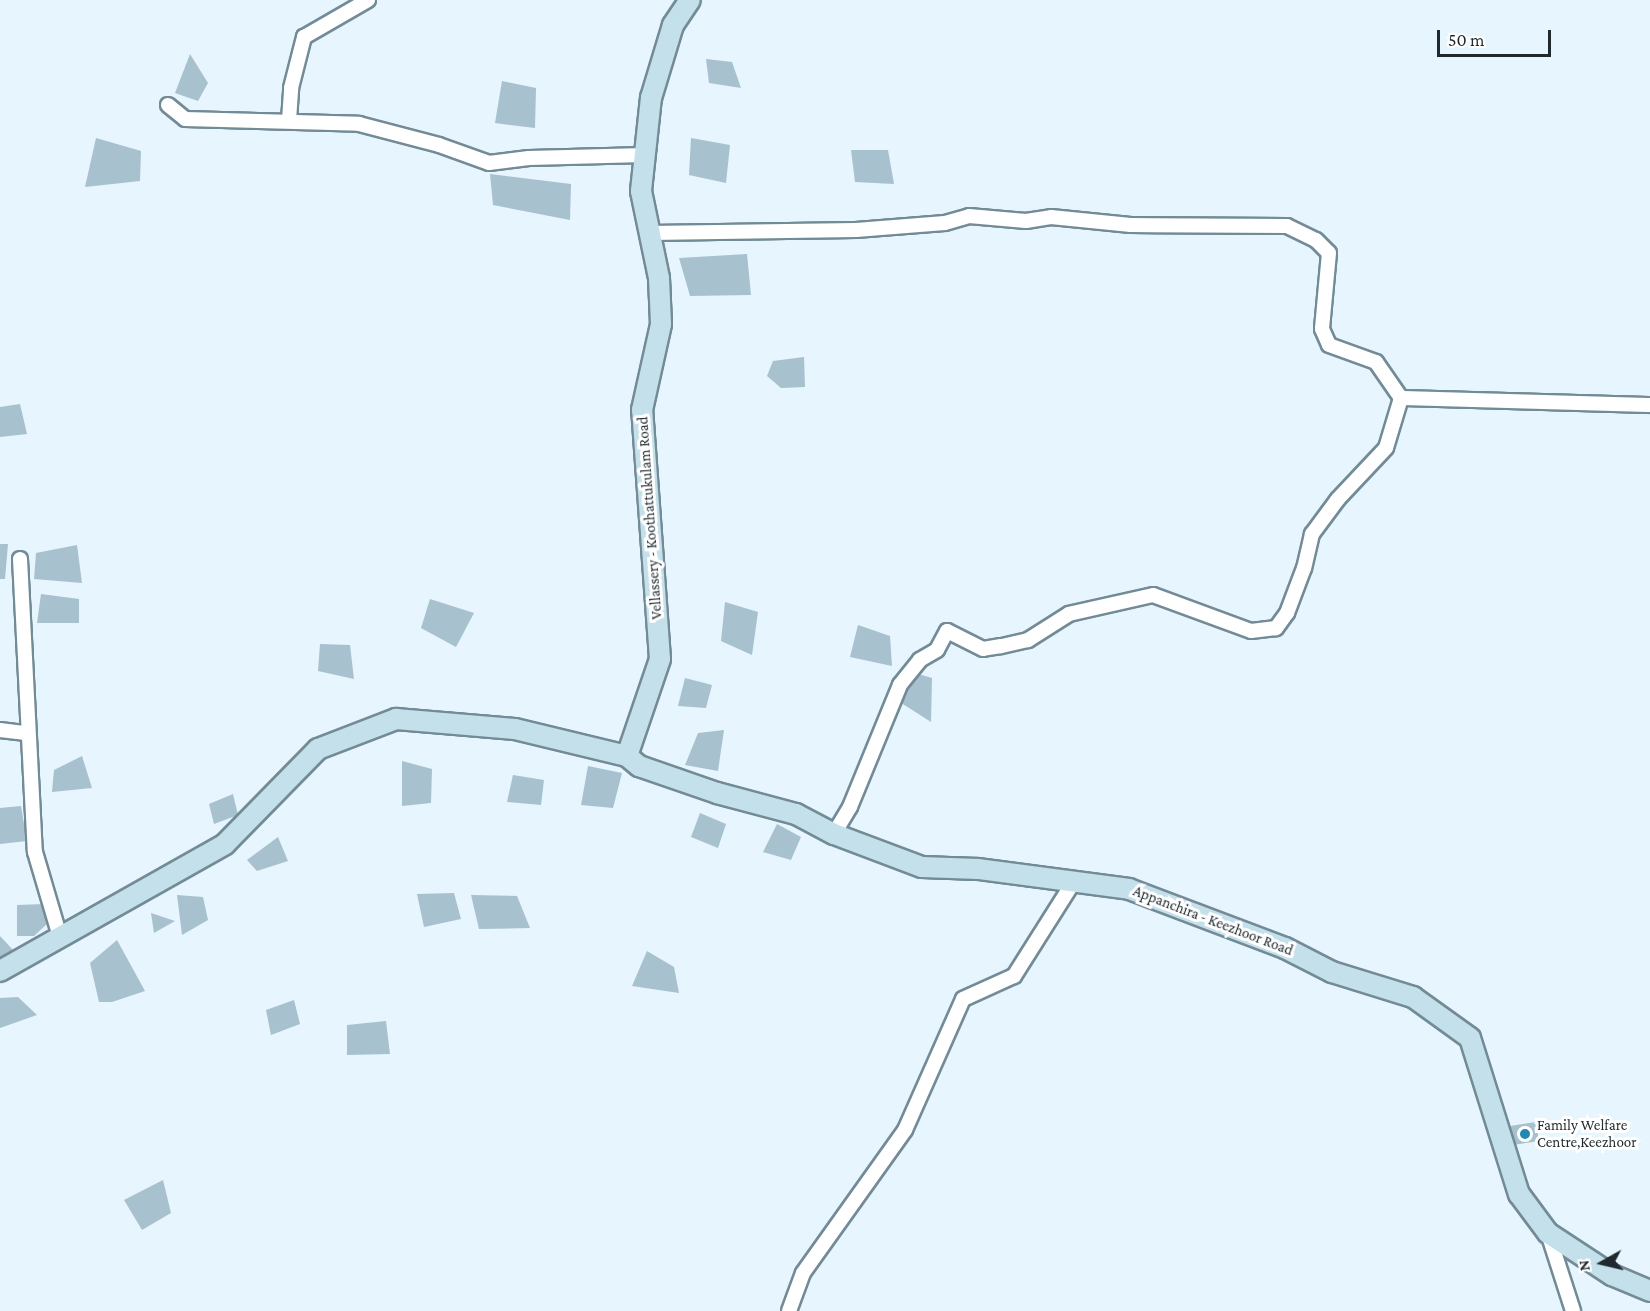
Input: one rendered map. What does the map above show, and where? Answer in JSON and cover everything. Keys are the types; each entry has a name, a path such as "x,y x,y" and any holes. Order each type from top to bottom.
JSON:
{"main road":[{"name":"Vellassery - Koothattukulam Road","path":"627,756 660,659 642,410 661,324 659,278 641,191 654,88 673,25 690,0"},
{"name":"Appanchira - Keezhoor Road","path":"0,971 225,844 318,749 396,719 515,729 627,756 639,766 717,794 796,814 834,834 921,867 1074,881 1129,889 1285,948 1332,972 1413,997 1445,1017 1470,1038 1519,1194 1548,1233 1612,1275 1650,1291"}],"street":[{"path":"289,120 291,88 304,37 368,0"},
{"path":"168,105 185,119 289,120 358,124 439,145 489,163 529,158 645,155"},
{"path":"650,233 856,230 945,223 969,216 1026,221 1052,218 1131,225 1287,226 1316,240 1329,253 1322,329 1329,345 1376,362 1401,398"},
{"path":"1401,398 1650,405"},
{"path":"834,834 850,807 900,685 920,660 937,650 947,631 983,649 1001,646 1028,640 1070,614 1153,595 1251,631 1276,628 1287,613 1304,568 1312,534 1338,499 1386,448 1401,398"},
{"path":"20,559 26,733 35,852 60,937"},
{"path":"0,730 26,733"},
{"path":"789,1311 803,1273 904,1130 963,999 1014,976 1074,881"},
{"path":"1548,1233 1573,1311"}],"building":[{"path":"190,54 208,83 198,101 175,93"},
{"path":"706,59 732,62 741,88 709,83"},
{"path":"502,81 536,88 535,128 495,123"},
{"path":"96,138 141,151 140,181 85,187"},
{"path":"691,138 730,145 726,183 689,175"},
{"path":"851,150 888,150 894,184 855,182"},
{"path":"490,174 571,184 570,220 493,205"},
{"path":"747,254 751,295 690,296 679,258"},
{"path":"804,357 805,387 781,388 767,376 773,361"},
{"path":"20,404 27,434 0,437 0,407"},
{"path":"0,544 8,544 5,579 0,579"},
{"path":"77,545 82,583 34,579 36,553"},
{"path":"41,594 79,599 79,623 37,623"},
{"path":"430,599 474,613 456,647 421,628"},
{"path":"725,602 758,612 752,655 721,641"},
{"path":"858,625 890,636 892,666 850,657"},
{"path":"320,644 350,645 354,679 318,671"},
{"path":"911,672 932,678 931,722 895,699"},
{"path":"685,678 712,685 706,708 678,706"},
{"path":"724,730 718,771 685,765 698,733"},
{"path":"82,756 92,788 52,792 54,770"},
{"path":"402,761 432,769 431,803 402,806"},
{"path":"588,766 622,773 613,808 581,805"},
{"path":"513,775 544,780 541,805 507,802"},
{"path":"233,794 238,815 214,824 209,804"},
{"path":"21,806 27,841 0,844 0,808"},
{"path":"700,813 726,824 718,848 691,837"},
{"path":"777,824 801,837 791,860 763,852"},
{"path":"278,837 288,861 257,871 247,860"},
{"path":"454,893 461,919 424,927 417,894"},
{"path":"177,895 203,897 208,920 182,935"},
{"path":"471,895 517,896 530,928 479,929"},
{"path":"45,904 48,923 34,936 17,936 17,905"},
{"path":"151,913 175,921 154,933"},
{"path":"0,936 14,951 0,957"},
{"path":"117,940 145,991 112,1002 99,1002 90,963"},
{"path":"647,951 674,967 679,993 632,986"},
{"path":"18,997 37,1015 0,1028 0,998"},
{"path":"294,1000 300,1024 271,1035 266,1010"},
{"path":"386,1021 390,1054 347,1055 347,1025"},
{"name":"Family Welfare Centre,Keezhoor","path":"1536,1122 1539,1141 1513,1145 1510,1126"},
{"path":"163,1180 171,1213 142,1230 124,1200"}],"place":[{"name":"Family Welfare Centre,Keezhoor","path":"1525,1134"}]}
